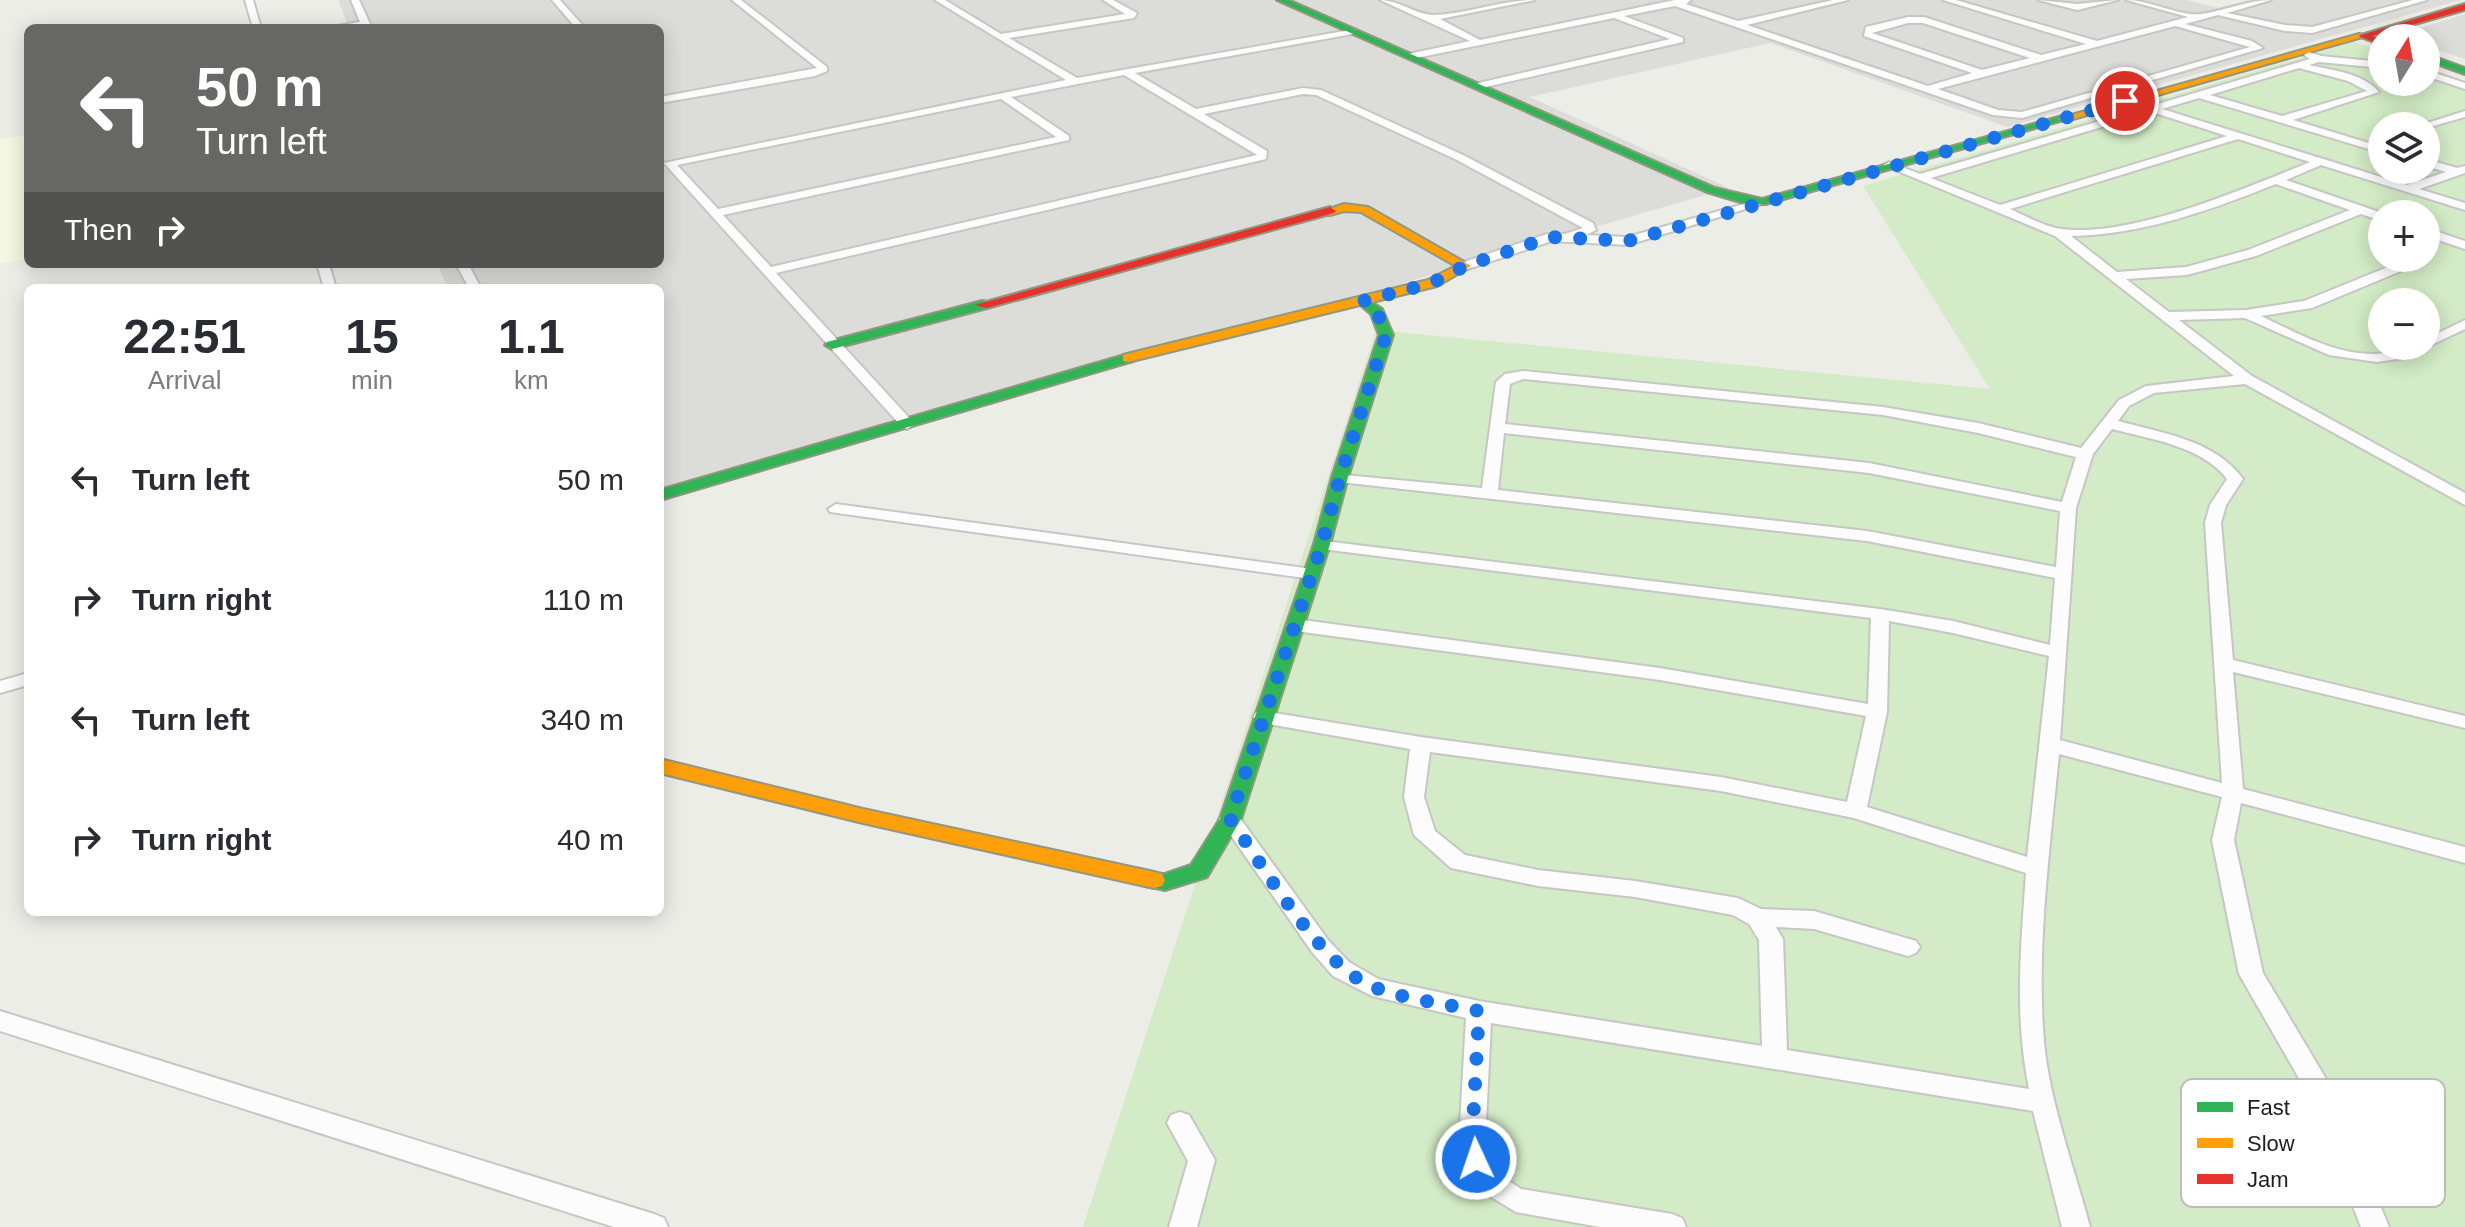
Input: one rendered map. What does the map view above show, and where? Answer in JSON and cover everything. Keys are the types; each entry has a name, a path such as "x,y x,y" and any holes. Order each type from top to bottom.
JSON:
{"street":[{"path":"249,0 256,24"},
{"path":"355,0 365,24"},
{"path":"664,99 824,69 736,0"},
{"path":"939,0 1075,81"},
{"path":"1000,37 1134,15 1107,0"},
{"path":"1281,0 1711,190 1747,201 1762,202"},
{"path":"1384,0 1431,18 1480,43"},
{"path":"1472,0 1491,7"},
{"path":"1431,18 1531,0"},
{"path":"1411,56 1691,0"},
{"path":"1737,24 1844,0"},
{"path":"1947,0 2096,43"},
{"path":"2042,0 2077,7 2114,0"},
{"path":"2130,0 2198,17"},
{"path":"1929,89 2267,0"},
{"path":"2218,13 2285,28 2312,30 2423,0"},
{"path":"556,1 577,24"},
{"path":"1675,3 1997,113 2022,115 2258,48 2173,23"},
{"path":"1921,177 2201,95 2308,59 2362,36 2465,7"},
{"path":"1477,86 1680,40 1614,15"},
{"path":"1982,73 1867,34 1869,29 1908,20 1924,20 2040,58"},
{"path":"664,163 1075,81 1353,31"},
{"path":"2362,36 2368,38"},
{"path":"2280,120 2374,92 2370,86 2308,59"},
{"path":"664,494 1130,357 1432,283 1465,266 1551,237 1628,241 1889,165 2308,59 2368,64"},
{"path":"2440,62 2465,71"},
{"path":"769,271 1262,157 1263,153 1126,72"},
{"path":"2440,78 2465,86"},
{"path":"1197,112 1303,91 1318,92 1459,157 1589,226 1590,230 1568,237"},
{"path":"2201,95 2366,145"},
{"path":"717,213 1065,138 1003,96"},
{"path":"2153,109 2465,207"},
{"path":"2440,121 2465,114"},
{"path":"2003,208 2238,136"},
{"path":"2059,233 2087,234 2131,229 2320,162"},
{"path":"664,163 717,213 832,345 907,424"},
{"path":"1889,165 2003,208 2059,233 2247,379 2465,500"},
{"path":"2440,165 2461,170"},
{"path":"2407,189 2461,170"},
{"path":"2276,180 2368,213"},
{"path":"832,345 1344,207 1364,209 1465,266"},
{"path":"2115,276 2187,271 2252,253 2360,210"},
{"path":"2440,237 2462,244"},
{"path":"2440,252 2462,244"},
{"path":"2167,316 2246,314 2307,305 2387,272"},
{"path":"664,767 863,816 1165,882 1199,871 1230,819 1322,544 1340,477 1386,335 1377,312 1363,301"},
{"path":"2246,314 2340,355 2368,360"},
{"path":"2440,337 2465,324"},
{"path":"1489,494 1503,382 1510,377 1523,375 1883,411 1978,428 2085,454"},
{"path":"2076,1227 2032,1044 2031,985 2037,868 2059,653 2068,508 2085,454 2124,403 2151,389 2247,379"},
{"path":"2108,423 2195,450 2230,470 2235,479 2218,505 2213,523 2233,793 2223,840 2251,974 2312,1079"},
{"path":"1498,428 1869,468 2068,508"},
{"path":"1340,477 1867,536 2063,574"},
{"path":"836,509 1312,574"},
{"path":"1322,544 1880,614 1953,627 2059,653"},
{"path":"1856,811 1877,712 1880,614"},
{"path":"1295,625 1586,662 1783,692 1877,712"},
{"path":"2225,664 2465,722"},
{"path":"0,687 24,680"},
{"path":"1263,717 1421,744 1721,784 1856,811 2037,868"},
{"path":"1421,744 1414,797 1425,835 1459,862 1538,878 1635,889 1738,907 1757,918 1771,939 1775,1057"},
{"path":"2048,744 2465,855"},
{"path":"1230,819 1320,946 1341,969 1372,987 1479,1011 2044,1102"},
{"path":"1757,918 1814,920 1908,947"},
{"path":"1479,1011 1472,1142 1479,1176 1516,1200 1672,1227"},
{"path":"0,1021 654,1227"},
{"path":"1180,1123 1202,1160 1183,1227"},
{"path":"2367,1207 2375,1227"}],"shaded area":[{"path":"338,0 2187,0 2218,8 2248,0 2461,0 2007,127 1770,43 1530,97 1729,188 664,499 664,284 446,284 440,268 664,268 664,24 347,24"},
{"path":"2465,14 2465,59 2440,51 2440,24 2433,24"},
{"path":"24,136 24,260 0,264 0,139"}],"green space":[{"path":"2354,42 2368,47 2368,96 2440,96 2440,72 2465,81 2465,1227 1083,1227 1376,330 1990,389 1863,186"}],"traffic: fast":[{"path":"1281,0 1711,190 1747,201 1762,202 2062,119"},
{"path":"2440,62 2465,71"},
{"path":"1154,880 1165,882 1199,871 1230,819 1322,544 1340,477 1386,335 1377,312 1363,301"},
{"path":"832,345 982,305"},
{"path":"664,494 1128,358"}],"traffic: slow":[{"path":"2062,119 2362,36"},
{"path":"1128,358 1432,283 1465,266 1364,209 1344,207 1330,211"},
{"path":"664,767 863,816 1154,880"}],"traffic: jam":[{"path":"2405,24 2465,7"},
{"path":"2368,34 2362,36 2368,38"},
{"path":"982,305 1330,211"}],"route":[{"path":"1476,1159 1472,1142 1479,1011 1372,987 1341,969 1320,946 1230,819 1322,544 1340,477 1386,335 1377,312 1363,301 1432,283 1465,266 1551,237 1628,241 2125,101"}]}
